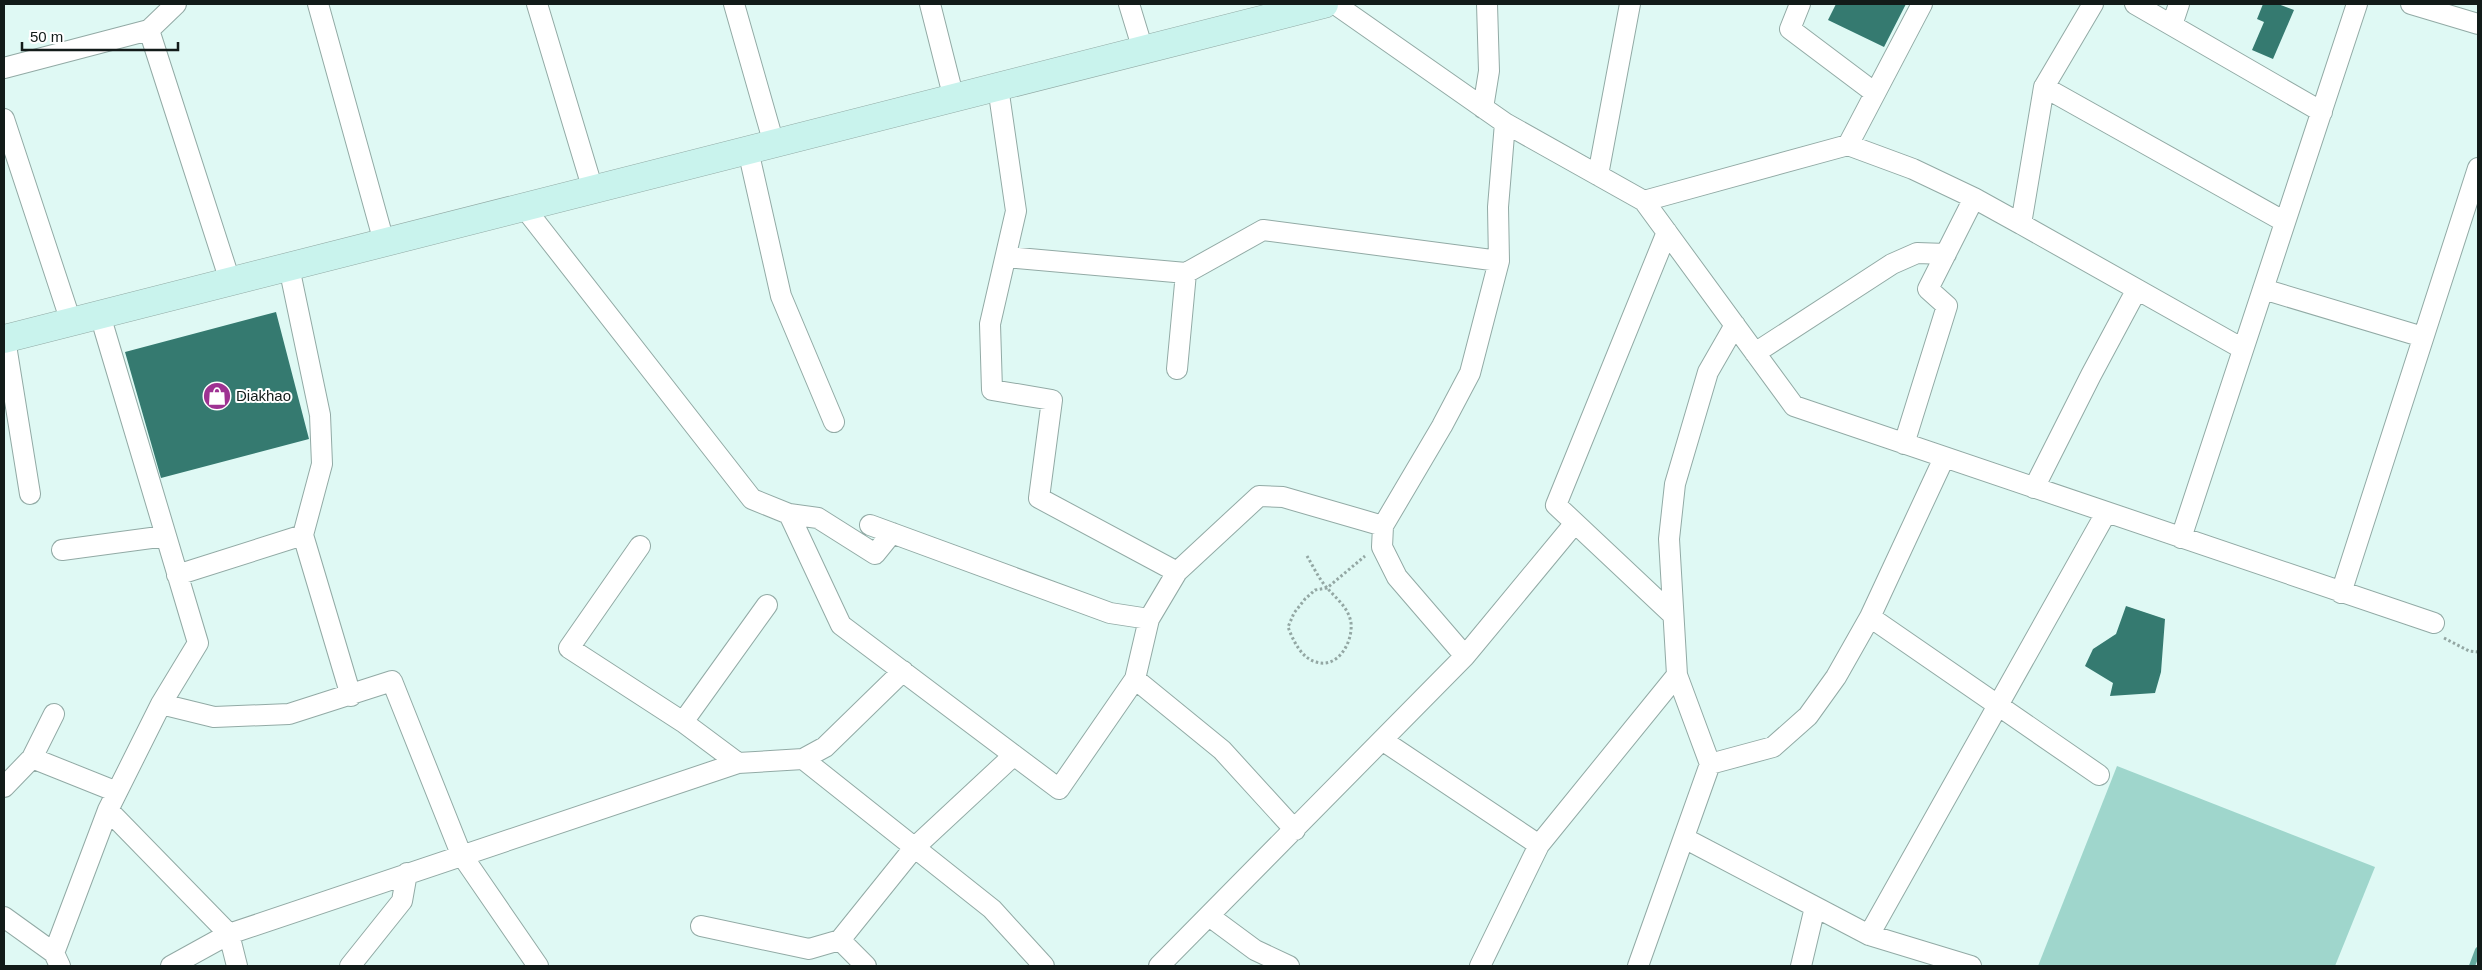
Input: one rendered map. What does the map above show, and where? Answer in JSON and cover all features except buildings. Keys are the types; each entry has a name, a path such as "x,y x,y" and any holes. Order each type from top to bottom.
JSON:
{"main road":[{"path":"4,339 1324,4"}],"street":[{"path":"4,68 150,30 176,4"},
{"path":"318,4 384,242"},
{"path":"537,4 593,190"},
{"path":"734,4 761,147 781,296 834,422"},
{"path":"930,4 954,99"},
{"path":"1129,4 1143,50"},
{"path":"1335,4 1505,123 1644,201 1794,406 2434,623"},
{"path":"1483,108 1489,71 1487,4"},
{"path":"1598,175 1630,4"},
{"path":"1800,4 1790,29 1876,93"},
{"path":"1848,145 1922,4"},
{"path":"2021,224 2044,87 2093,4"},
{"path":"2135,4 2322,112"},
{"path":"2172,25 2179,4"},
{"path":"2181,538 2357,4"},
{"path":"2411,4 2478,24"},
{"path":"150,30 230,281"},
{"path":"2044,87 2285,222"},
{"path":"998,88 1016,211 990,324 992,390 1052,400 1039,498 1177,572"},
{"path":"4,119 71,322"},
{"path":"1465,656 1397,577 1382,547 1383,526 1442,426 1470,373 1499,261 1498,207 1505,123"},
{"path":"1644,201 1848,145 1913,169 1974,198 2243,350"},
{"path":"2341,593 2478,168"},
{"path":"1904,444 1947,306 1928,289 1974,198"},
{"path":"523,206 752,499 789,514 818,518 875,554 892,533"},
{"path":"1006,257 1186,273 1263,230 1499,261"},
{"path":"1666,232 1556,505 1673,615"},
{"path":"1755,353 1892,264 1917,253 1946,254"},
{"path":"289,267 320,415 322,464 303,535 351,696"},
{"path":"1177,370 1186,273"},
{"path":"2263,289 2423,337"},
{"path":"2034,488 2136,291"},
{"path":"4,917 57,960 113,801 161,704 198,643 100,315"},
{"path":"1638,966 1710,764 1677,676 1669,540 1675,484 1708,372 1735,325"},
{"path":"4,339 30,494"},
{"path":"1710,764 1773,747 1808,716 1836,677 1870,617 1944,458"},
{"path":"789,514 842,625 1059,789 1135,679 1149,619 1177,572 1259,496 1283,497 1383,526"},
{"path":"1869,935 2106,513"},
{"path":"1159,966 1465,656 1575,523"},
{"path":"870,525 1110,613 1149,619"},
{"path":"177,575 303,535"},
{"path":"62,550 166,536"},
{"path":"640,546 568,648 683,722 738,763"},
{"path":"683,722 767,605"},
{"path":"1870,617 2099,775"},
{"path":"171,966 229,934 461,854 738,763 803,759 825,747 903,671"},
{"path":"1480,966 1539,845 1677,676"},
{"path":"1135,679 1222,750 1294,830"},
{"path":"161,704 214,717 289,714 351,696 392,680 461,854 538,966"},
{"path":"4,787 32,758 54,714"},
{"path":"1382,740 1539,845"},
{"path":"700,926 809,949 840,940 914,848 1014,755"},
{"path":"32,758 113,801 229,934 237,966"},
{"path":"803,759 992,909 1044,966"},
{"path":"1684,838 1869,935 1971,966"},
{"path":"353,965 402,901 407,873"},
{"path":"1802,966 1815,907"},
{"path":"1209,916 1255,950 1289,966"},
{"path":"840,940 866,966"}],"path":[{"path":"1306,556 1327,588 1345,609 1351,622 1346,646 1340,656 1331,662 1316,662 1306,656 1294,643 1288,627 1294,613 1315,590 1327,588 1361,558 1382,547"},
{"path":"2434,623 2445,639 2469,651 2478,652"}],"green space":[{"path":"2117,766 2375,867 2335,966 2038,966"}],"waterway":[{"path":"2472,966 2478,950"}],"place":[{"name":"Diakhao","path":"217,396"}]}
